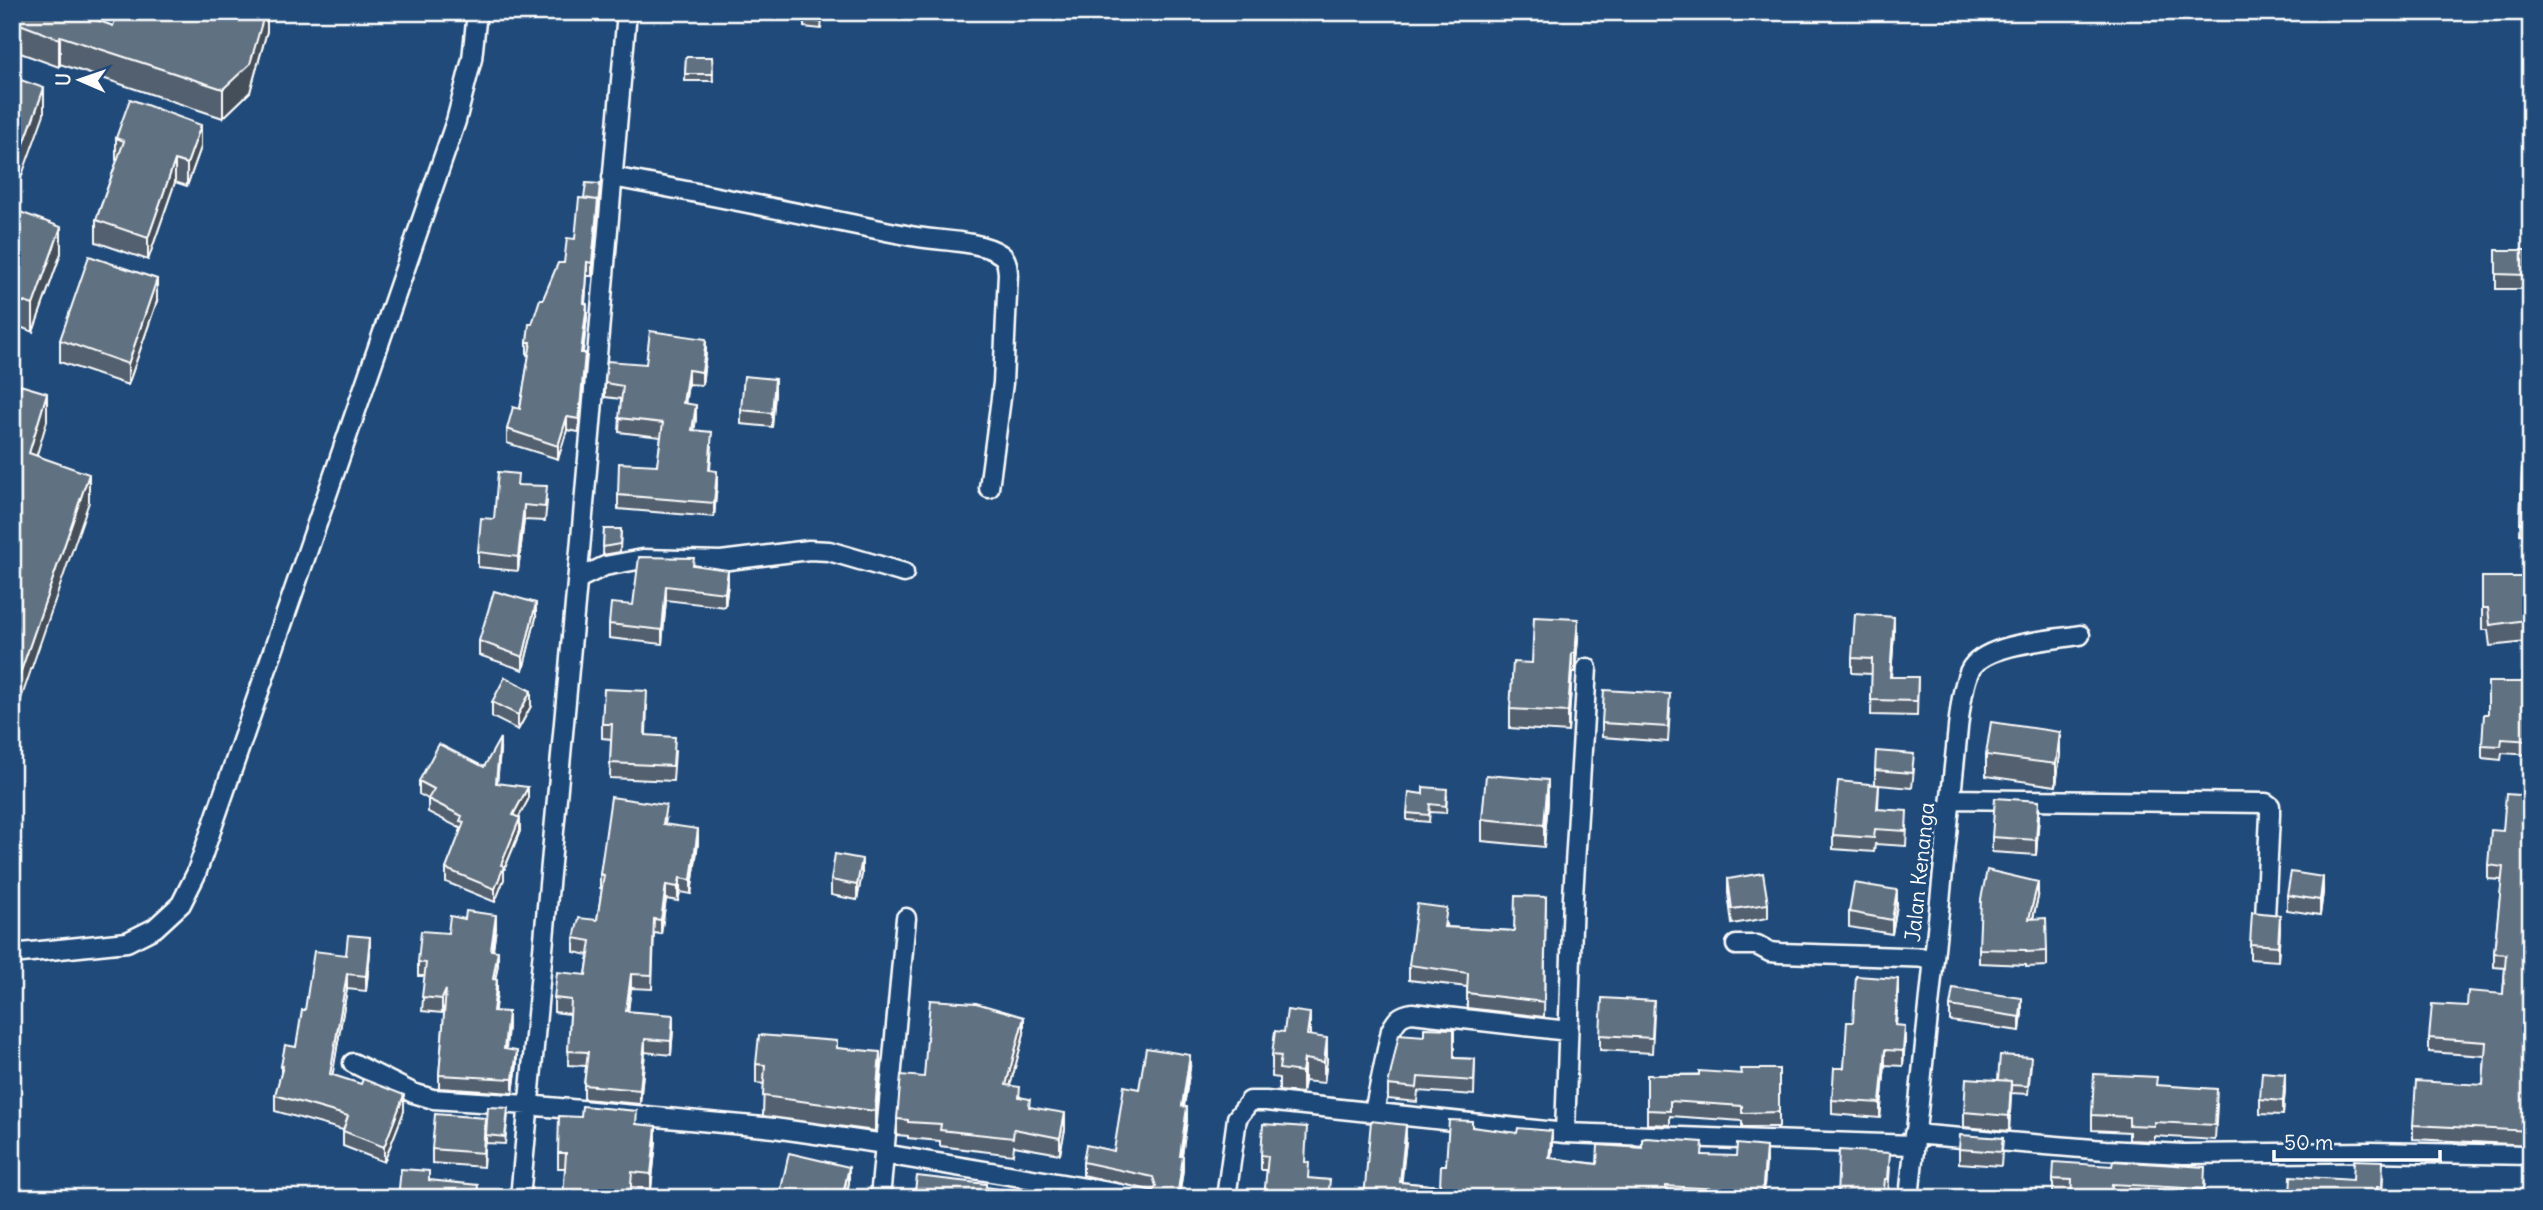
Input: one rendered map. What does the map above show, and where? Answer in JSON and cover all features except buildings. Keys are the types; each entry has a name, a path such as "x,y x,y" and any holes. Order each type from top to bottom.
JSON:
{"street":[{"path":"12,954 127,942 155,928 181,904 196,874 320,522 456,121 472,59 477,12"},
{"path":"520,1198 578,579 627,12"},
{"path":"612,177 973,246 1002,255 1006,260 1008,272 1003,383 989,488"},
{"path":"578,579 605,566 643,559 731,560 809,550 829,551 904,573"},
{"name":"Jalan Kenanga","path":"1909,1198 1913,1140 1963,694 1971,668 1992,652 2080,635"},
{"path":"1564,1133 1573,898 1587,668"},
{"path":"1951,799 2266,803 2270,806 2270,815 2265,918"},
{"path":"880,1198 906,918"},
{"path":"1736,944 1757,945 1770,952 1781,953 1933,958"},
{"path":"1374,1112 1391,1030 1397,1018 1403,1014 1569,1031"},
{"path":"353,1063 413,1093 433,1099 774,1128 1144,1198"},
{"path":"1226,1198 1237,1118 1250,1101 1564,1133 1913,1140 2183,1154 2371,1152 2531,1155"}]}
